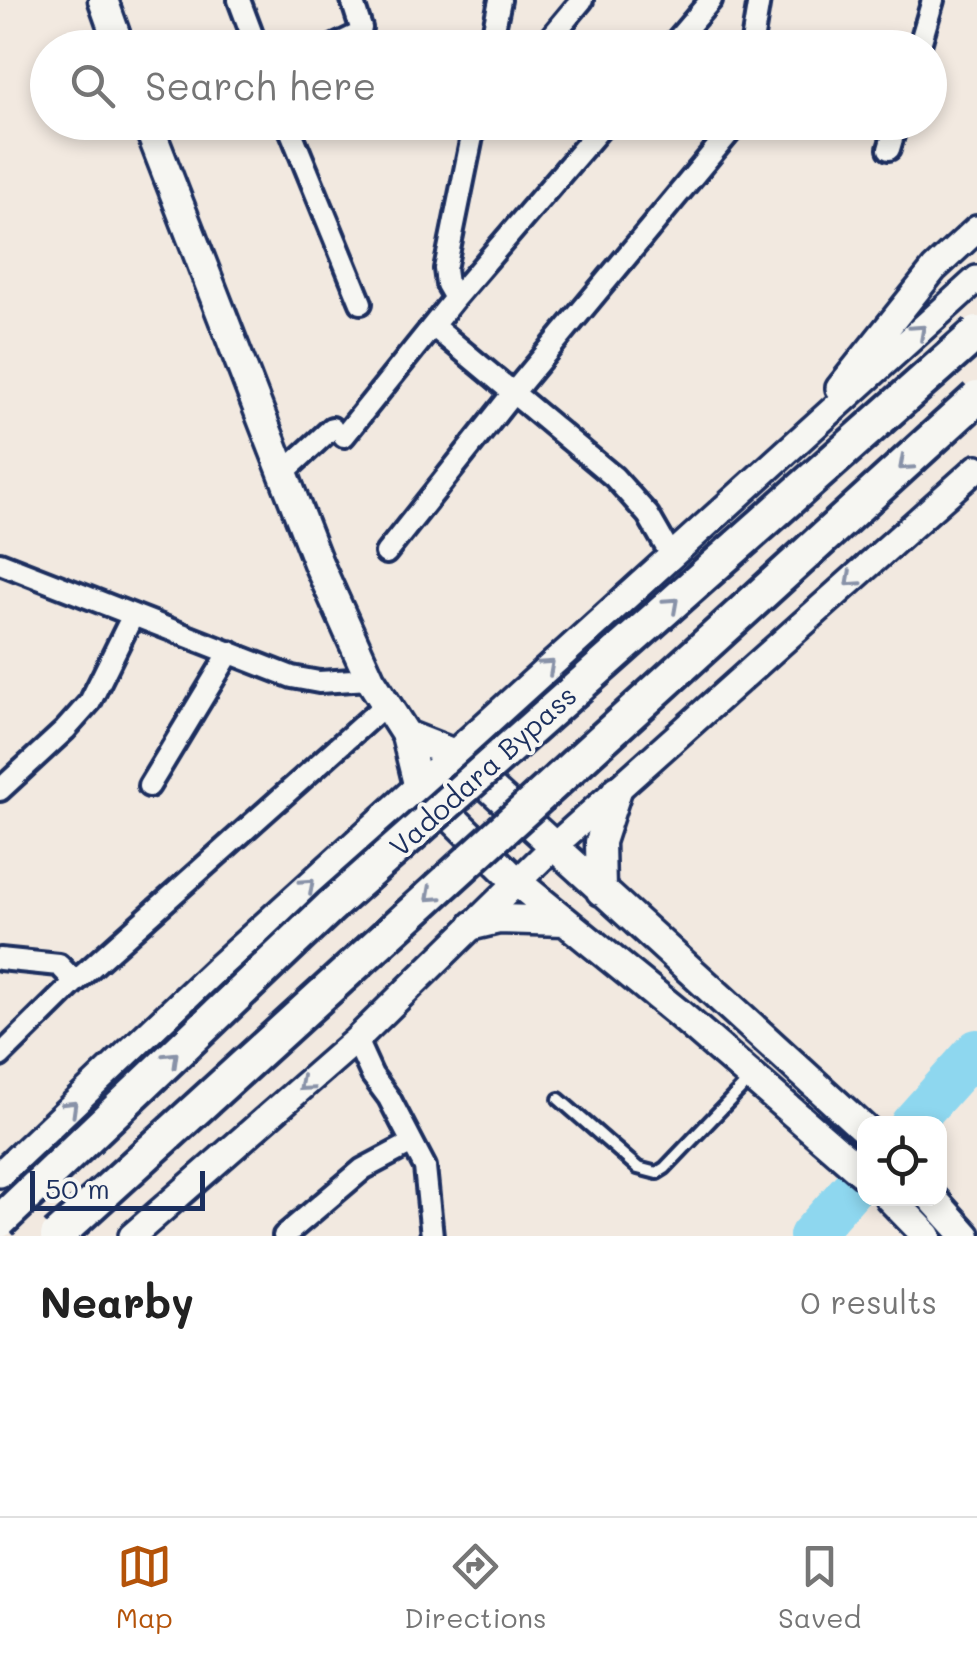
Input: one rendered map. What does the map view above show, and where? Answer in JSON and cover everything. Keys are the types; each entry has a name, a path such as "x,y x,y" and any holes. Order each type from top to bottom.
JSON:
{"highway":[{"name":"Vadodara Bypass","path":"0,1221 330,907 977,333"},
{"name":"Vadodara Bypass","path":"58,1236 977,398"}],"main road":[{"path":"112,2 117,30"},
{"path":"155,140 282,473 370,679 406,736 418,784 517,882 753,1076 857,1167"},
{"path":"406,736 452,753 857,1123"},
{"path":"601,892 600,842 617,790"},
{"path":"474,925 499,920 565,921"},
{"path":"898,1206 927,1236"},
{"path":"939,1206 966,1236"}],"street":[{"path":"239,0 250,30"},
{"path":"352,0 360,30"},
{"path":"494,30 500,0"},
{"path":"557,30 582,0"},
{"path":"685,30 711,0"},
{"path":"754,30 759,0"},
{"path":"923,30 930,1"},
{"path":"294,140 361,303"},
{"path":"456,298 447,284 445,268 473,140"},
{"path":"282,473 338,432 434,326 591,140"},
{"path":"386,553 723,140"},
{"path":"890,149 892,140"},
{"path":"792,446 934,269 977,228"},
{"path":"0,1174 216,969 977,279"},
{"path":"434,326 631,494 671,556"},
{"path":"132,1236 356,1040 553,848 977,468"},
{"path":"0,563 292,677 319,682 370,679"},
{"path":"0,790 90,702 134,615"},
{"path":"149,786 230,652"},
{"path":"0,1056 75,982 386,704"},
{"path":"0,959 60,965 75,982"},
{"path":"356,1040 425,1167 432,1236"},
{"path":"284,1236 363,1169 410,1144"}],"lane":[{"path":"559,1099 638,1168 657,1173 753,1076"}],"waterway":[{"path":"918,1116 977,1050"},
{"path":"810,1236 857,1183"}]}
